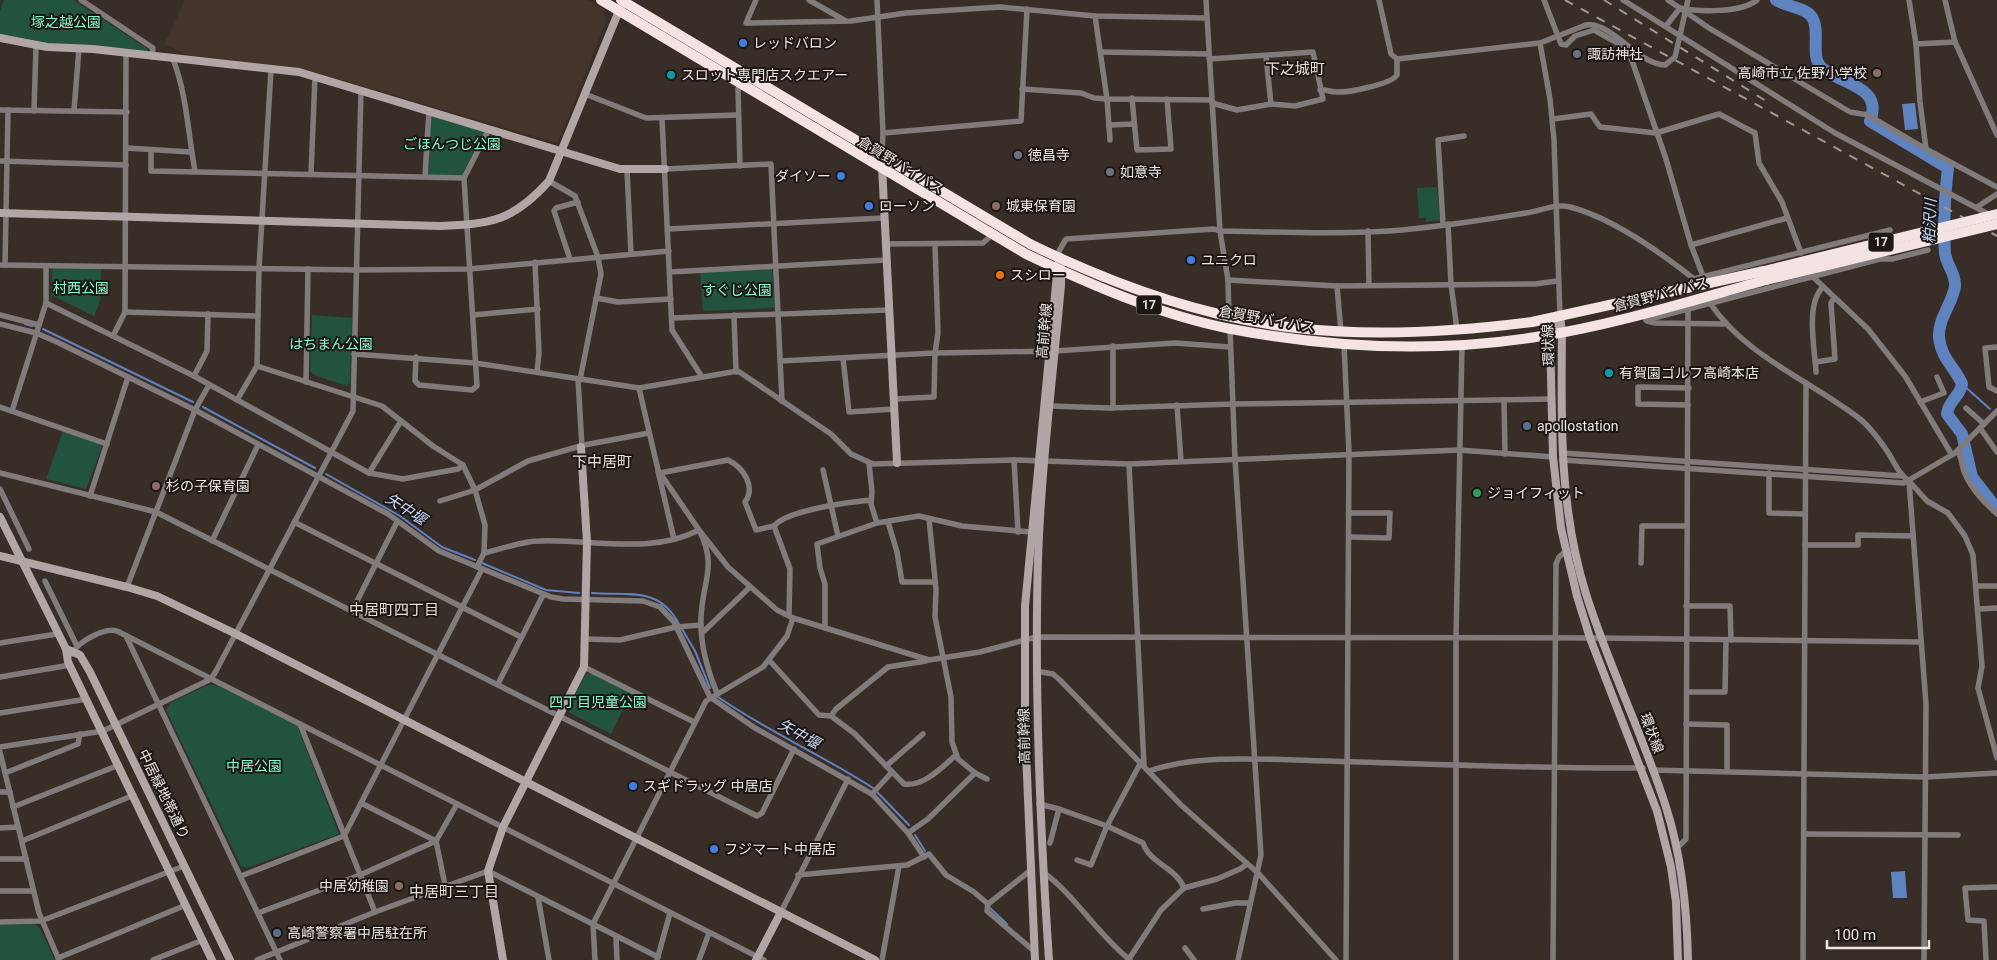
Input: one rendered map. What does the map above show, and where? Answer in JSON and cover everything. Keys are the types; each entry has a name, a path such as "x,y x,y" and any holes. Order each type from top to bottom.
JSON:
{"highway":[{"name":"倉賀野バイパス","path":"601,0 618,12 992,235 1060,270 1140,302 1230,329 1344,345 1386,347 1462,345 1550,335 1645,317 1765,275 1997,214"},
{"name":"倉賀野バイパス","path":"622,0 996,225 1058,258 1138,290 1229,315 1295,328 1386,333 1505,326 1765,275 1997,224"},
{"path":"1613,304 1627,295 1698,278"}],"street":[{"path":"81,0 153,48 152,57"},
{"path":"3,213 439,226 478,224 516,212 549,181 622,0"},
{"path":"756,0 746,23 846,21 877,16 1000,7 1095,16 1207,18"},
{"path":"808,0 846,21"},
{"path":"877,0 883,133 883,218 886,244 897,463"},
{"path":"1000,0 1000,7"},
{"path":"1206,0 1220,231 1228,280 1235,459 1261,855 1238,960"},
{"path":"1320,90 1325,89 1336,92 1388,82 1396,74 1396,59 1391,54 1379,0"},
{"path":"1544,0 1561,44 1566,45 1579,34 1598,30 1628,49 1691,245 1698,278"},
{"path":"1623,0 1835,133 1997,219"},
{"path":"1668,0 1850,112 1868,115 1969,174 1997,187"},
{"path":"1396,59 1540,42 1586,25 1598,26 1652,62 1665,65 1675,57 1688,0"},
{"path":"1680,8 1696,12 1744,7 1757,0"},
{"path":"1909,0 1916,44 1920,102 1926,149"},
{"path":"1945,0 1955,42 1996,127 1997,135"},
{"path":"1666,26 1680,8"},
{"path":"883,133 1021,121 1027,9"},
{"path":"1095,16 1107,99 1110,140"},
{"path":"0,38 36,46 79,48 299,72 627,170 771,164 782,401"},
{"path":"1540,42 1553,119 1557,206 1557,281 1560,316"},
{"path":"1916,44 1955,42"},
{"path":"34,110 36,46"},
{"path":"74,111 79,48"},
{"path":"1022,89 1081,93 1094,98 1107,99 1132,98 1212,102 1236,110 1271,104 1295,106 1322,99 1313,52 1266,56 1101,52"},
{"path":"113,336 125,312 126,53"},
{"path":"1266,56 1271,104"},
{"path":"173,59 180,78 195,171"},
{"path":"238,400 257,366 261,221 271,70"},
{"path":"311,174 315,77"},
{"path":"740,166 738,89 741,84"},
{"path":"0,747 103,732 212,679 317,477 354,411 356,224 361,90"},
{"path":"585,94 646,118 738,115"},
{"path":"1132,98 1137,150 1171,149 1168,100"},
{"path":"0,110 127,112"},
{"path":"8,110 3,213 3,265 356,270 469,269 669,251"},
{"path":"425,176 429,111"},
{"path":"1553,119 1591,114 1600,127 1656,133 1719,114 1754,133 1759,163 1774,185 1801,253"},
{"path":"662,118 672,330 702,377"},
{"path":"1109,125 1134,124"},
{"path":"416,357 415,381 420,386 472,390 477,386 464,178 489,129"},
{"path":"1458,330 1450,284 1438,140 1464,136"},
{"path":"126,148 191,152"},
{"path":"150,150 152,171 464,178"},
{"path":"0,161 126,165"},
{"path":"627,170 631,254"},
{"path":"502,960 488,871 503,827 584,667 587,542 579,380 601,274 598,257 578,202 571,192 549,181"},
{"path":"1976,208 1997,194"},
{"path":"570,259 554,211 556,208 578,202"},
{"path":"1058,258 1059,251 1066,239 1214,229 1220,231 1368,231 1445,224 1528,213 1557,206 1569,206 1605,220 1698,278 1890,230"},
{"path":"668,229 883,218"},
{"path":"1691,245 1787,218"},
{"path":"1368,231 1369,285"},
{"path":"886,244 936,245 983,243 992,235"},
{"path":"894,399 934,397 935,354 938,333 936,245"},
{"path":"1645,317 1688,309 1815,276 1928,250"},
{"path":"1810,251 1816,260 1815,276 1823,287 1868,329 1905,376 1952,455"},
{"name":"高前幹線","path":"1049,960 1039,804 1036,637 1042,461 1060,270 1058,258"},
{"path":"670,272 886,260"},
{"path":"535,262 539,352 537,372"},
{"path":"12,411 46,303 46,267"},
{"path":"306,382 308,269"},
{"path":"1228,280 1336,286 1535,284 1557,281"},
{"path":"1336,286 1341,332"},
{"path":"1816,372 1812,320 1818,292 1823,287"},
{"path":"596,298 618,302 672,299"},
{"path":"1816,362 1835,359 1831,303 1834,298"},
{"path":"46,303 194,376 369,472 403,479 458,469 463,465"},
{"path":"1710,303 1724,324 1742,340 1861,420 1888,452 1902,476 1927,501 1948,512 1965,536 1973,555 1979,609 1982,674 1978,688 1997,758"},
{"path":"472,315 538,309"},
{"path":"1676,849 1686,839 1688,309"},
{"path":"672,318 889,310"},
{"path":"125,312 258,316"},
{"path":"0,314 39,325"},
{"path":"194,376 207,351 208,314"},
{"path":"734,315 736,372"},
{"name":"環状線","path":"1560,316 1562,332 1562,456 1574,549 1601,638 1666,809 1686,902 1688,960"},
{"name":"環状線","path":"1560,316 1550,335 1553,457 1557,504 1577,596 1590,638 1643,768 1658,811 1671,867 1678,919 1678,960"},
{"path":"1645,317 1655,323 1724,324"},
{"path":"0,324 36,333 195,410 388,514 439,551 543,595 563,599 654,603 667,613 676,627 710,697 755,728 872,794 908,833 924,858"},
{"path":"780,361 1052,351 1175,343 1230,346"},
{"path":"1344,345 1349,453 1346,960"},
{"path":"1456,960 1458,765 1456,638 1462,345"},
{"path":"1113,346 1113,408"},
{"path":"1997,347 1985,348 1990,388 1997,391"},
{"name":"高前幹線","path":"1035,960 1026,729 1025,606 1031,532 1050,406 1052,351"},
{"path":"354,354 416,357 475,363 640,388 736,372 831,434 851,454 869,463 1014,460 1129,464 1349,453 1459,450 1553,457"},
{"path":"843,358 849,412 894,410"},
{"path":"241,876 344,836 462,607 484,553 485,525 475,490 463,465 382,406 257,366"},
{"path":"1920,402 1945,396 1937,376"},
{"path":"90,496 128,377"},
{"path":"1803,960 1806,383"},
{"path":"127,587 195,410 209,385"},
{"path":"1688,404 1638,404 1638,387 1689,388"},
{"path":"640,388 674,539"},
{"path":"1050,406 1113,408 1177,405 1552,399"},
{"path":"1504,400 1505,454"},
{"path":"1177,405 1181,461"},
{"path":"0,407 107,444"},
{"path":"1966,408 1982,426 1997,452"},
{"path":"1688,464 1769,473 1806,472 1904,483 1958,451 1997,410"},
{"path":"369,472 401,421"},
{"path":"440,501 475,490 528,461 649,432"},
{"path":"212,541 258,444"},
{"path":"1958,451 1961,456 1964,472 1973,489 1997,514"},
{"path":"1562,456 1806,472 1902,476"},
{"path":"659,471 728,460 745,474 750,486 750,494 745,502 756,530 774,526 784,518 832,505 871,500"},
{"path":"1014,460 1018,532"},
{"path":"869,463 871,500 877,523"},
{"path":"1077,860 1091,865 1107,826 1142,764 1138,637 1129,464"},
{"path":"823,470 838,536"},
{"path":"659,471 699,530 728,567 749,588 776,610 791,617 929,660"},
{"path":"0,473 156,512 670,770 757,816 762,813 794,749"},
{"path":"1769,473 1769,514 1805,514"},
{"path":"1909,481 1926,704 1924,960"},
{"path":"0,489 30,549"},
{"path":"1349,513 1390,513 1389,538 1349,537"},
{"path":"825,628 825,584 820,568 818,544 877,523 919,516 962,526 1031,532"},
{"name":"中居緑地帯通り","path":"0,517 20,562 57,634 74,650 116,726 230,960"},
{"path":"929,519 935,582 935,617 951,697 952,742 956,755 975,773 987,780"},
{"path":"294,522 522,637"},
{"path":"352,611 397,522"},
{"path":"888,522 897,552 902,582 935,582"},
{"path":"595,960 593,924 694,722 710,697 763,667 787,636 791,617 790,568 774,526"},
{"path":"1641,563 1642,526 1687,526"},
{"path":"484,553 530,541 635,543 674,539 699,530"},
{"path":"699,530 705,543 708,557 708,580 702,607 701,625 706,666 717,693"},
{"path":"1805,545 1858,545 1858,535 1913,536"},
{"path":"1553,960 1556,564 1559,557 1566,551"},
{"path":"0,556 157,596 236,634 875,960"},
{"path":"45,581 74,650 112,630 381,764 759,959 798,876 848,779"},
{"path":"1976,586 1997,586"},
{"path":"702,633 749,588"},
{"path":"498,684 543,595"},
{"path":"1686,606 1730,606 1725,692 1686,692"},
{"path":"1979,609 1997,608"},
{"path":"585,639 620,640 676,627 701,625"},
{"path":"0,643 57,634"},
{"path":"831,716 836,709 888,667 980,652 1036,637 1601,638 1921,642"},
{"path":"127,638 280,960"},
{"name":"中居緑地帯通り","path":"74,650 69,664 134,795 212,960"},
{"path":"769,660 819,715 831,716 854,734 904,784 914,785 956,755"},
{"path":"0,677 69,664"},
{"path":"584,667 694,722"},
{"path":"1036,671 1053,674 1060,680 1180,805 1258,874 1336,960"},
{"path":"0,713 87,699"},
{"path":"300,724 375,912"},
{"path":"1686,724 1727,725 1727,771"},
{"path":"5,773 78,744 80,734"},
{"path":"886,766 924,734"},
{"path":"0,752 41,920 58,959 186,905"},
{"path":"1149,771 1200,762 1255,760 1554,769 1643,768"},
{"path":"13,807 119,765"},
{"path":"1652,770 1926,777 1997,772"},
{"path":"872,794 892,772"},
{"path":"908,833 928,819 975,773"},
{"path":"0,792 10,792"},
{"path":"22,841 134,795"},
{"path":"362,803 436,842"},
{"path":"258,913 360,875 436,842 457,804"},
{"path":"1039,804 1107,826 1143,843 1149,855 1173,873 1184,888"},
{"path":"1050,843 1059,809"},
{"path":"0,828 18,827"},
{"path":"1804,834 1958,835"},
{"path":"436,842 445,885"},
{"path":"798,876 899,866 924,858 930,854 946,875 974,892 988,904"},
{"path":"0,860 26,859"},
{"path":"1043,872 1054,880 1097,930 1129,960 1161,910 1184,888 1217,878 1240,869 1246,864"},
{"path":"0,922 41,920 184,866"},
{"path":"882,960 899,866"},
{"path":"1031,870 988,904 987,911 1034,951"},
{"path":"258,960 375,912 445,885 488,871 657,959 670,913"},
{"path":"1986,960 1984,921 1968,920 1966,888 1997,887"},
{"path":"0,891 33,891"},
{"path":"538,897 549,960"},
{"path":"1203,910 1234,903 1250,903"},
{"path":"699,960 709,933"},
{"path":"616,937 617,960"},
{"path":"153,960 203,940"},
{"path":"1185,948 1194,960"}],"shaded area":[{"path":"185,0 587,0 603,9 606,21 558,143 303,69 190,56 164,44"}],"green space":[{"name":"塚之越公園","path":"4,0 73,0 148,49 147,53 43,43 0,35 0,11"},
{"name":"ごほんつじ公園","path":"429,110 489,129 464,178 425,176"},
{"path":"1437,187 1440,220 1426,222 1426,218 1419,218 1417,188"},
{"name":"村西公園","path":"52,268 101,269 100,301 94,316 53,296 51,293"},
{"name":"すぐじ公園","path":"772,269 775,308 703,311 700,272"},
{"name":"はちまん公園","path":"312,315 352,318 350,383 347,386 314,375 310,371"},
{"path":"63,431 100,444 102,447 86,489 46,479"},
{"name":"四丁目児童公園","path":"591,673 631,693 611,734 570,713 568,708 586,674"},
{"name":"中居公園","path":"208,685 216,685 297,725 339,834 247,868 241,866 166,710 170,703"},
{"path":"35,924 39,927 55,960 0,960 0,925"}],"water":[{"path":"1915,103 1918,129 1905,130 1902,104"},
{"path":"1905,871 1907,898 1893,898 1891,872"}],"waterway":[{"name":"粕沢川","path":"1776,0 1810,15 1815,24 1818,64 1866,93 1871,100 1873,109 1870,121 1948,168 1944,243 1946,257 1954,277 1955,286 1941,323 1939,337 1942,351 1962,384 1949,406 1947,414 1962,434 1972,477 1997,509"},
{"name":"矢中堰","path":"25,324 32,326"},
{"name":"矢中堰","path":"43,329 193,402"},
{"path":"1962,384 1990,409"},
{"name":"矢中堰","path":"203,407 315,468"},
{"name":"矢中堰","path":"326,474 400,516 442,547 475,560"},
{"name":"矢中堰","path":"482,563 546,590 579,593"},
{"name":"矢中堰","path":"592,593 631,594 652,598 671,612 679,624"},
{"name":"矢中堰","path":"682,629 695,651 710,688"},
{"name":"矢中堰","path":"718,697 873,788"},
{"name":"矢中堰","path":"877,792 909,825"},
{"name":"矢中堰","path":"915,835 925,851"},
{"name":"矢中堰","path":"990,908 1007,924"}],"railway":[{"path":"1565,0 1997,236"},
{"path":"1604,0 1766,101"}],"place":[{"name":"レッドバロン","path":"743,43"},
{"name":"諏訪神社","path":"1577,54"},
{"name":"高崎市立 佐野小学校","path":"1877,73"},
{"name":"スロット専門店スクエアー","path":"671,75"},
{"name":"徳昌寺","path":"1018,155"},
{"name":"如意寺","path":"1110,172"},
{"name":"ダイソー","path":"841,176"},
{"name":"ローソン","path":"869,206"},
{"name":"城東保育園","path":"996,206"},
{"name":"ユニクロ","path":"1191,260"},
{"name":"スシロー","path":"1000,275"},
{"name":"有賀園ゴルフ高崎本店","path":"1609,373"},
{"name":"apollostation","path":"1527,426"},
{"name":"杉の子保育園","path":"156,486"},
{"name":"ジョイフィット","path":"1477,493"},
{"name":"スギドラッグ 中居店","path":"633,786"},
{"name":"フジマート中居店","path":"714,849"},
{"name":"中居幼稚園","path":"399,886"},
{"name":"高崎警察署中居駐在所","path":"277,933"}],"district":[{"name":"下之城町","path":"1295,69"},
{"name":"下中居町","path":"602,462"},
{"name":"中居町四丁目","path":"394,610"},
{"name":"中居町三丁目","path":"454,892"}]}
